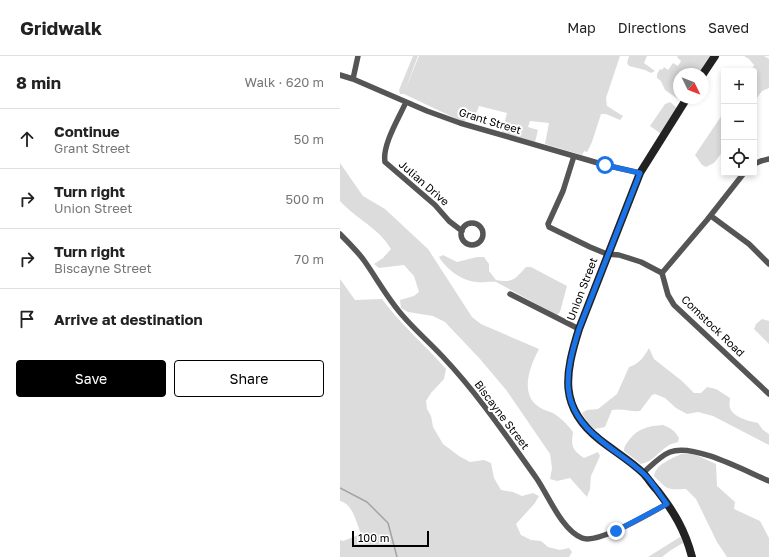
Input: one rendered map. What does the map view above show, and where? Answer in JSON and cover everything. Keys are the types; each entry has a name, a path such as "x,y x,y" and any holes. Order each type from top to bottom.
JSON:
{"street":[{"path":"353,79 358,56"},
{"path":"707,68 715,56"},
{"name":"Grant Street","path":"340,74 427,112 460,123 574,156 640,173"},
{"name":"Julian Drive","path":"406,102 388,142 384,155 385,162 435,205 449,221 462,231"},
{"name":"Union Street","path":"683,104 640,173 607,254 571,355 568,390 575,412 582,421 598,438 643,473 667,504 683,530 692,557"},
{"path":"574,156 563,191 548,225 550,228 607,254 619,255 641,262 662,273 711,216 742,176"},
{"path":"757,163 769,159"},
{"path":"711,216 749,244 769,264"},
{"name":"Julian Drive","path":"468,224 475,224 481,228 483,232 482,239 477,244 466,244 462,239 462,231 468,224"},
{"name":"Biscayne Street","path":"340,234 362,258 402,315 443,357 465,383 515,448 565,525 574,533 583,539 595,539 606,536 667,504"},
{"name":"Comstock Road","path":"662,273 668,295 674,305 769,394"},
{"path":"510,294 579,329"},
{"path":"643,473 659,458 669,452 692,450 769,481"}],"shaded area":[{"path":"413,56 418,56 405,90 419,56 620,56 606,98 607,106 623,116 620,120 606,114 601,114 592,142 587,152 584,151 582,155 545,144 549,123 530,121 528,127 538,130 535,142 502,133 507,113 479,106 476,114 470,112 469,118 464,121 404,94 400,94 399,90"},
{"path":"629,56 647,56 644,63 655,71 651,73 629,66 627,63"},
{"path":"713,56 705,68 673,68 673,96 665,90 661,81 657,78 657,74 660,69 662,70 664,67 668,70 673,63 678,66 681,61 677,57"},
{"path":"744,56 764,56 769,59 769,88 762,91 757,98 757,68 752,68 754,65"},
{"path":"670,102 677,109 661,134 650,126 665,104"},
{"path":"721,116 721,154 714,163 706,167 702,165 695,155"},
{"path":"340,163 363,196 385,209 428,249 472,317 481,324 539,349 532,363 528,380 529,395 541,408 562,419 569,427 573,432 573,447 580,455 584,458 598,452 600,456 591,476 590,489 587,497 570,478 557,481 550,479 552,468 550,454 507,391 480,359 445,322 433,316 408,312 401,308 400,300 414,296 419,292 414,276 404,265 379,268 374,264 383,258 391,249 380,235 340,201"},
{"path":"443,255 457,262 477,257 484,257 489,264 489,271 496,280 502,281 513,279 526,267 531,267 567,286 560,312 557,315 496,282 477,282 466,280 455,274 442,262 439,257"},
{"path":"340,279 355,300 382,299 397,318 446,369 444,379 426,401 433,427 443,444 470,462 484,460 491,463 494,478 501,490 513,492 522,496 533,493 539,496 535,503 516,524 521,535 531,540 541,541 548,547 560,550 569,548 572,552 569,557 340,557 340,540 343,541 361,534 351,510 340,501"},
{"path":"762,319 769,321 769,344 754,329 756,324"},
{"path":"649,348 654,359 682,381 694,393 701,393 707,387 716,389 730,398 730,407 738,417 758,423 763,430 769,434 769,445 713,416 698,412 687,414 676,408 665,398 655,394 652,395 640,411 619,409 612,410 605,427 595,429 588,424 582,413 587,410 598,409 617,394 629,367 641,360"},
{"path":"663,425 676,433 679,438 678,442 665,447 652,459 641,464 624,451 626,444 632,436 640,430 648,427"},
{"path":"681,454 694,454 716,464 717,486 735,502 734,509 760,521 769,538 769,557 727,557 717,542 696,499 686,489 667,488 654,476 655,472 661,465"},
{"path":"680,537 684,540 683,543 662,557 648,557"}],"waterway":[{"path":"340,488 367,502 388,523 397,557"}],"route":[{"path":"605,165 640,173 607,254 579,329 571,355 568,390 575,412 582,421 598,438 643,473 667,504 616,531"}]}
